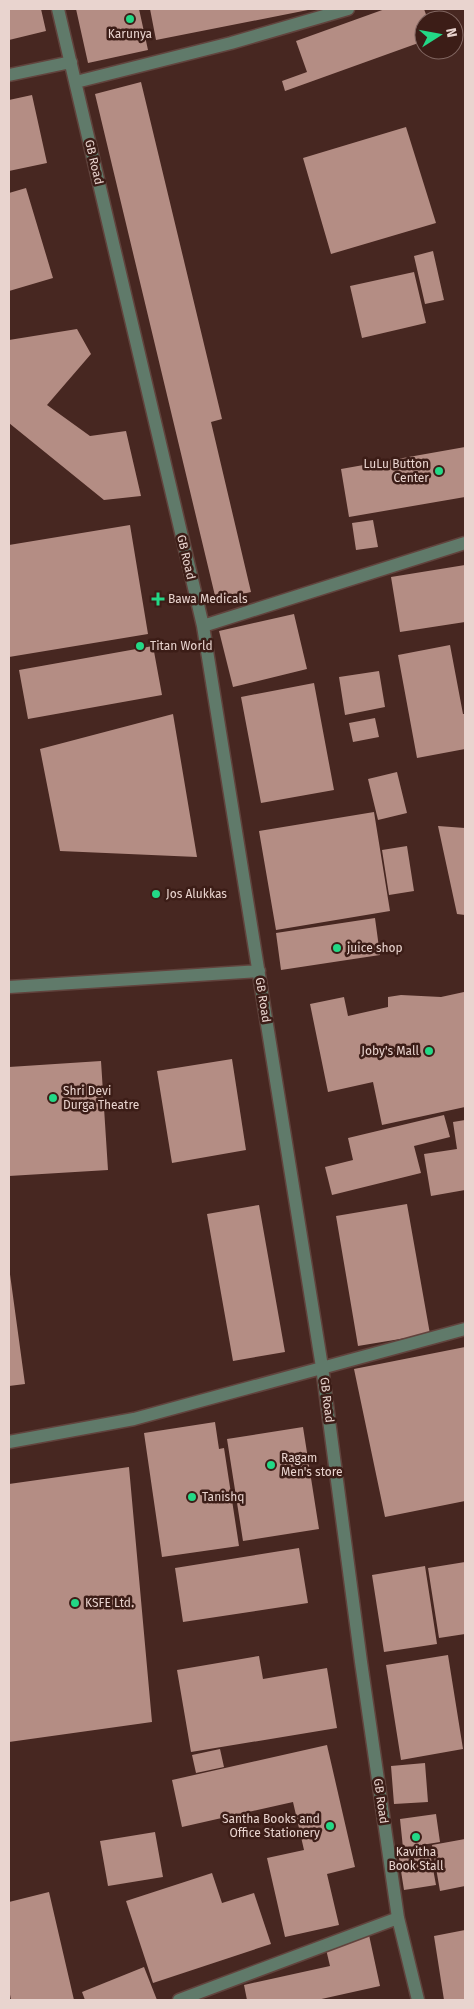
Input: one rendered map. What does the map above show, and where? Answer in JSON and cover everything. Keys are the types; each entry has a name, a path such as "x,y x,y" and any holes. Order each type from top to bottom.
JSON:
{"street":[{"name":"GB Road","path":"58,9 203,626 322,1367 359,1652 398,1918 418,2000"},
{"path":"76,82 231,43 348,9"},
{"path":"9,75 71,62"},
{"path":"203,626 465,543"},
{"path":"9,987 258,971"},
{"path":"9,1442 134,1419 465,1329"},
{"path":"179,2000 398,1918"}],"building":[{"path":"9,9 41,9 46,31 9,40"},
{"path":"76,9 139,9 148,50 88,63"},
{"path":"150,9 308,9 308,10 156,40"},
{"path":"385,9 424,10 414,10 414,45 285,91 282,81 307,72 296,41"},
{"path":"141,82 222,419 211,422 251,592 216,600 95,94"},
{"path":"32,95 47,163 9,171 9,100"},
{"path":"406,127 436,223 331,254 303,158"},
{"path":"26,188 53,278 9,291 9,193"},
{"path":"433,251 444,300 425,304 414,256"},
{"path":"414,272 426,323 362,338 350,286"},
{"path":"77,329 91,354 47,405 90,436 126,431 141,496 104,500 9,423 9,340"},
{"path":"465,447 465,497 349,517 341,469"},
{"path":"373,520 378,547 356,550 352,523"},
{"path":"130,525 148,634 9,657 9,545"},
{"path":"465,565 465,622 400,632 391,577"},
{"path":"294,614 307,669 233,687 219,631"},
{"path":"450,645 463,714 465,714 465,749 417,758 398,655"},
{"path":"153,646 162,695 28,719 19,670"},
{"path":"379,671 385,707 345,715 339,677"},
{"path":"314,683 334,790 261,803 241,697"},
{"path":"173,714 197,857 60,851 40,749"},
{"path":"375,718 379,737 353,742 349,723"},
{"path":"397,772 407,813 378,820 368,779"},
{"path":"374,812 390,911 276,930 259,831"},
{"path":"438,826 465,828 465,915 457,914"},
{"path":"407,846 414,891 389,895 382,850"},
{"path":"375,918 380,955 281,970 276,933"},
{"path":"464,992 465,1107 382,1125 373,1082 328,1092 310,1004 344,997 348,1016 388,1007 388,997 401,995 441,997"},
{"path":"232,1059 246,1150 172,1163 157,1071"},
{"path":"101,1061 108,1170 9,1176 9,1067"},
{"path":"444,1115 450,1137 414,1146 421,1173 332,1195 325,1167 353,1160 348,1138"},
{"path":"465,1120 465,1190 431,1196 424,1154 457,1149 453,1122"},
{"path":"407,1204 430,1334 358,1346 336,1216"},
{"path":"259,1205 285,1352 233,1361 207,1214"},
{"path":"9,1267 25,1384 9,1386"},
{"path":"465,1347 465,1501 385,1517 354,1369"},
{"name":"Tanishq","path":"215,1422 219,1449 224,1448 239,1546 162,1557 144,1433"},
{"path":"303,1427 319,1529 243,1541 227,1439"},
{"name":"KSFE Ltd.","path":"129,1467 152,1722 9,1742 9,1484"},
{"path":"299,1548 308,1603 183,1622 175,1568"},
{"path":"465,1562 465,1634 439,1638 428,1568"},
{"path":"425,1566 437,1644 384,1652 372,1575"},
{"path":"448,1655 463,1749 401,1760 386,1665"},
{"path":"259,1656 263,1679 327,1668 337,1728 191,1752 177,1670"},
{"path":"327,1745 355,1867 327,1874 339,1925 285,1937 267,1858 304,1850 293,1802 182,1827 172,1780"},
{"path":"220,1749 224,1767 196,1773 192,1755"},
{"path":"425,1763 428,1802 394,1804 391,1766"},
{"path":"436,1814 440,1842 403,1848 400,1819"},
{"path":"155,1832 163,1877 108,1886 100,1841"},
{"path":"465,1839 465,1886 440,1891 432,1845"},
{"path":"429,1847 436,1885 404,1890 398,1852"},
{"path":"212,1873 222,1903 254,1893 271,1944 153,1983 126,1901"},
{"path":"49,1892 74,2000 11,2000 9,1989 9,1902"},
{"path":"465,1930 465,2000 444,2000 434,1936"},
{"path":"369,1935 380,1986 317,2000 247,2000 244,1985 330,1966 325,1945"},
{"path":"144,1967 157,2000 85,2000 82,1992"}],"place":[{"name":"Karunya","path":"130,19"},
{"name":"LuLu Button Center","path":"439,471"},
{"name":"Bawa Medicals","path":"158,599"},
{"name":"Titan World","path":"140,646"},
{"name":"Jos Alukkas","path":"156,894"},
{"name":"juice shop","path":"337,948"},
{"name":"Joby's Mall","path":"429,1051"},
{"name":"Shri Devi Durga Theatre","path":"53,1098"},
{"name":"Ragam Men's store","path":"271,1465"},
{"name":"Tanishq","path":"192,1497"},
{"name":"KSFE Ltd.","path":"75,1603"},
{"name":"Santha Books and Office Stationery","path":"330,1826"},
{"name":"Kavitha Book Stall","path":"416,1837"}]}
